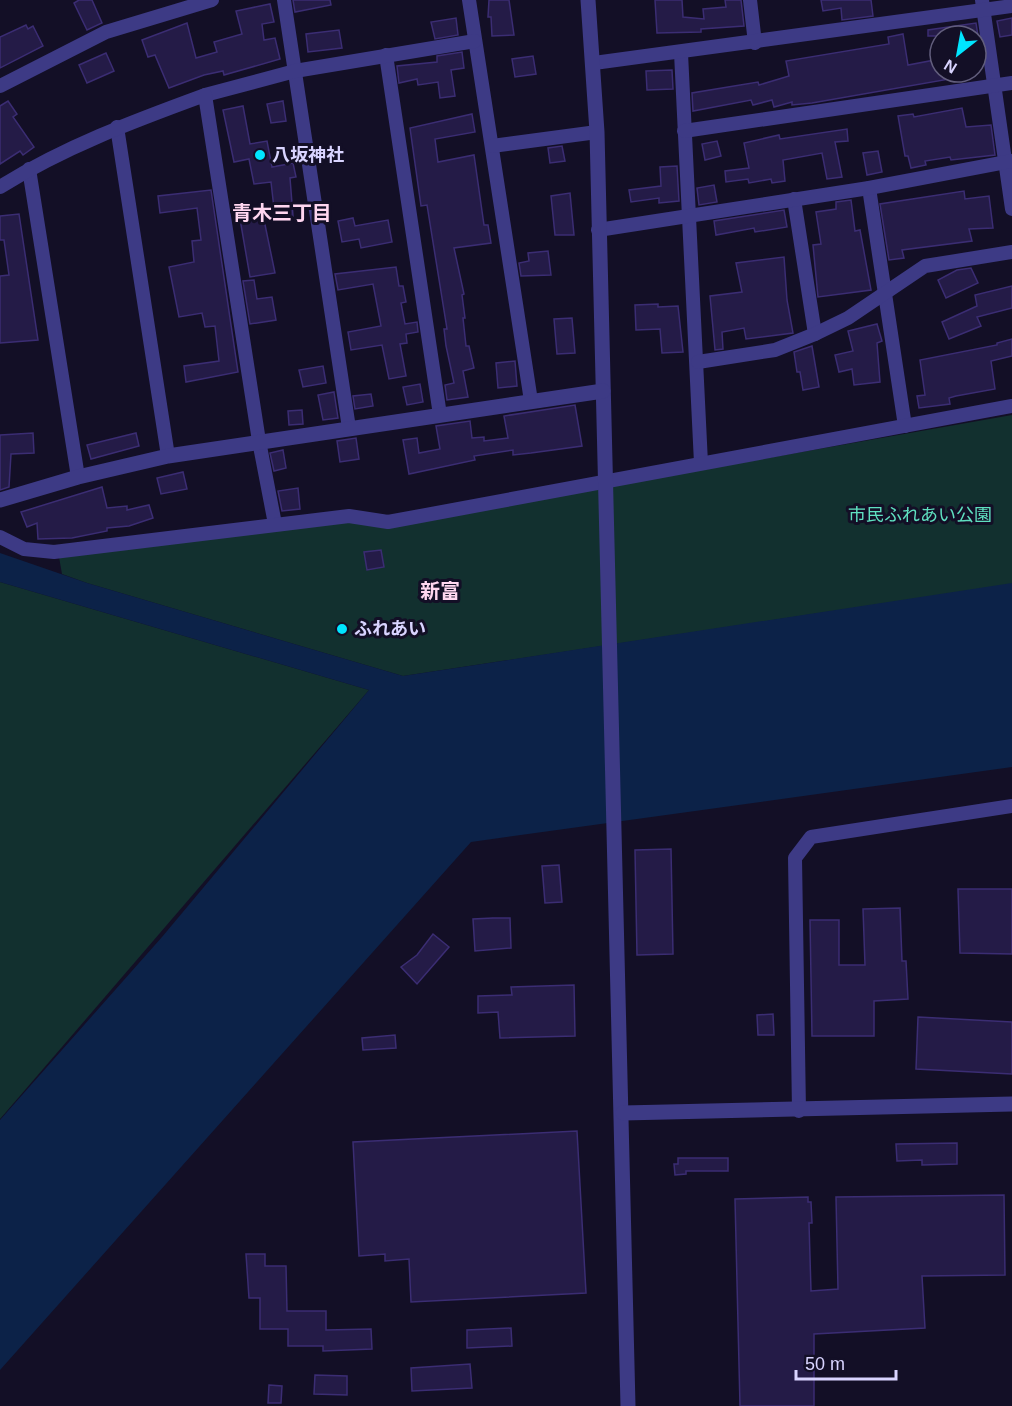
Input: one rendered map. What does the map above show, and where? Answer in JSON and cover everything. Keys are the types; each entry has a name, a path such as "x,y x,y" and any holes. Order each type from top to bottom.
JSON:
{"street":[{"path":"0,86 106,32 212,0"},
{"path":"284,0 349,428"},
{"path":"469,0 531,401"},
{"path":"588,0 597,132 623,1113 628,1406"},
{"path":"750,0 755,43"},
{"path":"594,63 755,43 983,5 1012,6"},
{"path":"983,5 1008,162 1012,209"},
{"path":"0,187 29,169 117,127 204,95 295,71 475,41"},
{"path":"681,54 698,362 701,463"},
{"path":"386,55 440,415"},
{"path":"684,131 1012,84"},
{"path":"204,95 259,441 275,524"},
{"path":"117,127 168,456"},
{"path":"492,146 597,132"},
{"path":"598,230 869,188 1008,162"},
{"path":"29,169 78,477"},
{"path":"869,188 905,426"},
{"path":"794,199 815,334"},
{"path":"698,362 775,350 815,334 848,318 925,266 1012,252"},
{"path":"0,500 78,477 168,456 603,391"},
{"path":"0,537 24,549 54,552 349,516 388,522 1012,406"},
{"path":"799,1111 795,858 811,837 1012,806"},
{"path":"623,1113 799,1111 1012,1104"}],"green space":[{"name":"市民ふれあい公園","path":"1012,415 1012,584 403,676 87,583 62,574 59,557 349,520 388,525"},
{"path":"0,582 369,690 0,1119"}],"water":[{"path":"0,553 87,583 403,676 1012,583 1012,767 471,842 0,1370 0,1120 162,937 369,690 0,582"}],"building":[{"path":"79,0 92,0 102,23 87,30 74,3"},
{"path":"293,0 330,0 331,5 295,12"},
{"path":"489,0 509,0 514,35 492,36 491,17 488,17"},
{"path":"655,0 682,0 683,17 704,19 703,9 726,7 725,0 741,0 744,26 701,29 701,32 657,33"},
{"path":"821,0 871,0 873,16 842,20 841,8 823,11"},
{"path":"270,4 274,22 262,24 264,40 275,38 280,59 224,75 223,71 204,75 169,88 155,55 148,57 142,40 187,23 196,58 217,52 214,42 242,34 236,11"},
{"path":"456,18 458,35 435,39 431,22"},
{"path":"1012,18 1012,35 1000,37 997,21"},
{"path":"26,25 28,29 33,26 43,46 0,68 0,37"},
{"path":"339,30 342,48 308,52 306,34"},
{"path":"903,34 908,65 928,61 928,83 812,103 792,105 792,102 774,107 772,100 753,105 751,100 693,111 692,93 758,82 759,85 789,76 786,61 889,44 888,37"},
{"path":"462,52 464,68 451,70 455,96 440,98 438,82 418,85 417,79 399,83 397,66 437,62 437,56"},
{"path":"106,53 114,71 87,83 79,65"},
{"path":"533,56 536,74 515,77 512,59"},
{"path":"672,70 673,89 647,90 646,71"},
{"path":"8,101 17,114 13,117 34,147 23,155 20,151 0,164 0,106"},
{"path":"283,101 286,121 271,123 267,104"},
{"path":"243,106 250,144 267,141 272,167 293,163 296,177 290,178 293,216 275,217 271,182 254,184 249,159 234,162 223,110"},
{"path":"962,108 966,127 991,125 995,155 951,160 950,157 925,161 926,165 911,168 908,156 905,156 898,116 913,114 914,117"},
{"path":"472,114 475,132 435,139 438,162 474,155 484,225 488,225 491,243 454,248 464,294 462,295 466,346 469,346 474,368 463,371 468,397 447,400 445,385 454,383 446,346 444,329 447,329 427,205 421,206 410,128"},
{"path":"847,129 848,141 835,142 842,177 827,179 822,153 783,160 785,181 772,183 771,179 749,183 748,179 726,182 725,171 749,168 744,143 779,135 780,139"},
{"path":"717,141 721,156 705,160 702,144"},
{"path":"562,146 565,161 550,163 548,148"},
{"path":"878,151 882,172 867,175 863,153"},
{"path":"677,166 679,201 659,203 659,198 631,202 629,190 661,186 660,167"},
{"path":"714,185 717,202 699,205 697,188"},
{"path":"211,190 238,372 186,382 184,366 219,361 215,326 205,327 202,313 179,317 169,267 194,262 192,241 201,240 197,208 160,213 158,196"},
{"path":"964,191 965,199 989,196 993,228 969,229 972,241 902,250 904,258 889,260 880,204"},
{"path":"570,193 574,235 555,235 551,196"},
{"path":"851,200 855,231 860,230 871,290 818,297 813,245 821,244 816,212 836,209 836,202"},
{"path":"784,210 787,227 755,232 754,228 716,235 714,221"},
{"path":"19,214 38,340 0,343 0,276 9,275 4,240 0,240 0,216"},
{"path":"263,215 275,273 250,277 240,219"},
{"path":"353,218 355,226 388,220 392,242 361,248 359,239 342,242 338,221"},
{"path":"548,251 551,275 521,276 519,263 529,261 528,253"},
{"path":"784,257 787,300 793,333 746,339 744,328 722,332 723,349 715,350 710,296 742,292 736,263"},
{"path":"396,267 399,286 403,286 406,302 401,303 405,324 417,322 418,332 406,334 407,343 400,344 406,376 389,379 382,345 351,350 348,332 381,326 373,284 338,290 335,274"},
{"path":"971,268 978,283 946,298 938,280 957,270"},
{"path":"254,280 257,299 272,297 276,320 250,324 243,281"},
{"path":"1012,286 1012,308 977,317 981,326 949,339 942,322 977,306 975,295"},
{"path":"658,304 658,307 678,306 683,352 662,353 660,329 636,330 635,305"},
{"path":"572,318 575,353 557,354 554,319"},
{"path":"877,324 882,341 877,343 880,382 854,385 852,369 839,372 835,355 853,351 848,331"},
{"path":"1012,339 1012,356 991,361 995,389 949,398 950,404 919,408 917,396 925,395 920,360 997,345 997,343"},
{"path":"812,346 819,387 803,390 794,352"},
{"path":"515,361 517,386 498,388 496,363"},
{"path":"323,366 326,383 303,387 299,370"},
{"path":"420,384 423,402 407,405 403,387"},
{"path":"334,392 338,418 323,420 318,395"},
{"path":"371,394 373,406 355,409 353,396"},
{"path":"575,405 582,446 513,455 513,450 474,456 475,460 409,474 403,440 417,438 419,453 440,449 436,426 470,421 472,438 484,437 484,441 508,438 504,416"},
{"path":"302,410 303,424 289,425 288,411"},
{"path":"33,433 34,453 11,454 9,487 0,490 0,435"},
{"path":"136,433 139,446 91,459 87,445"},
{"path":"356,438 359,459 340,462 337,441"},
{"path":"283,450 286,468 274,471 270,453"},
{"path":"183,472 187,489 161,494 157,478"},
{"path":"102,487 107,508 127,506 127,510 149,505 153,518 129,526 107,528 107,531 72,538 38,539 37,523 27,527 21,512"},
{"path":"298,488 300,509 282,511 278,491"},
{"path":"381,550 384,567 367,570 364,552"},
{"path":"671,849 673,954 637,955 635,850"},
{"path":"559,865 562,902 545,903 542,866"},
{"path":"958,889 1012,889 1012,954 960,953"},
{"path":"900,908 902,961 906,961 908,999 874,1001 874,1036 812,1036 810,920 839,920 839,965 865,965 863,909"},
{"path":"510,918 511,948 475,951 473,919"},
{"path":"433,934 449,947 417,984 401,967 417,955"},
{"path":"574,985 575,1036 500,1038 498,1012 478,1013 478,996 512,995 511,987"},
{"path":"773,1014 774,1035 758,1035 757,1015"},
{"path":"918,1017 1012,1022 1012,1074 916,1069"},
{"path":"395,1035 396,1048 363,1050 362,1038"},
{"path":"577,1131 586,1293 411,1302 409,1259 385,1261 385,1254 359,1256 353,1142"},
{"path":"957,1143 957,1164 922,1165 922,1160 897,1161 896,1144"},
{"path":"678,1158 728,1158 728,1171 686,1171 686,1174 675,1175 674,1164 678,1164"},
{"path":"1004,1195 1005,1275 922,1276 925,1328 814,1334 814,1406 740,1406 735,1199 808,1197 808,1202 811,1202 812,1223 809,1223 811,1291 838,1289 836,1197"},
{"path":"246,1254 265,1254 265,1266 286,1266 287,1311 326,1311 326,1330 371,1329 372,1349 323,1351 323,1346 288,1346 288,1329 260,1329 260,1298 249,1298"},
{"path":"511,1328 512,1346 467,1348 467,1330"},
{"path":"470,1364 472,1388 412,1391 411,1368"},
{"path":"315,1375 347,1376 347,1395 314,1394"},
{"path":"269,1385 282,1386 281,1403 268,1403"}],"place":[{"name":"八坂神社","path":"260,155"},
{"name":"ふれあい","path":"342,629"}],"district":[{"name":"青木三丁目","path":"282,213"},
{"name":"新富","path":"440,591"}]}
